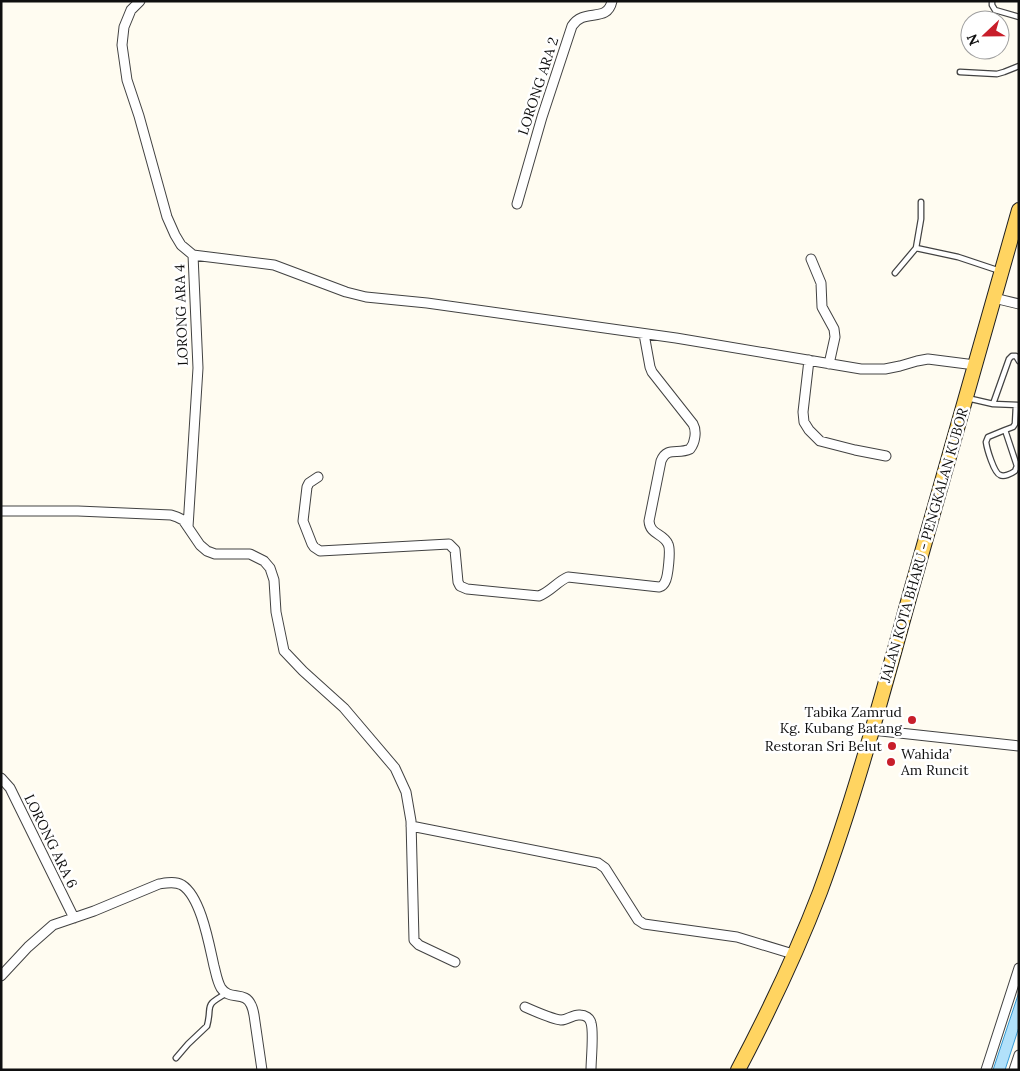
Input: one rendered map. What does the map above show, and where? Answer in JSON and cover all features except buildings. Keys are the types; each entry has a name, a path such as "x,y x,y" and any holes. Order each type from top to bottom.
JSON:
{"main road":[{"name":"JALAN KOTA BHARU - PENGKALAN KUBOR","path":"738,1070 793,954 819,894 836,847 872,730 1019,210"}],"street":[{"name":"LORONG ARA 4","path":"140,1 131,10 124,27 122,45 127,80 167,217 181,245 193,256 198,368 188,527"},
{"name":"LORONG ARA 2","path":"517,204 542,117 572,26 575,20 583,16 601,15 607,11 612,1"},
{"path":"193,256 274,265 346,292 383,300 405,300 644,334 861,369 885,369 928,359 975,365"},
{"path":"811,259 821,282 822,307 834,329 834,341 829,364"},
{"path":"994,298 1019,304"},
{"path":"318,477 309,483 307,487 303,521 312,544 320,551 449,544 455,550 458,582 460,586 467,589 539,596 566,578 571,577 658,587 667,578 670,550 667,542 652,530 649,524 661,461 669,452 682,452 690,449 694,442 695,429 683,410 651,370 644,334"},
{"path":"809,360 803,412 804,422 809,430 820,440 886,456"},
{"path":"1,511 78,511 171,515 182,520 206,551 215,554 250,554 264,561 270,568 274,580 276,612 284,651 344,708 395,768 406,792 411,826 414,940 419,945 455,962"},
{"path":"872,730 1019,746"},
{"name":"LORONG ARA 6","path":"1,778 10,788 74,918"},
{"path":"411,826 598,863 605,868 638,920 644,924 737,937 793,954"},
{"path":"1,976 28,947 53,925 159,884 170,882 180,884 189,891 203,920 222,988 226,993 245,998 252,1006 262,1070"},
{"path":"986,1070 1019,968"},
{"path":"524,1007 559,1019 566,1019 576,1014 586,1016 592,1026 590,1070"},
{"path":"1014,1070 1019,1055"}],"lane":[{"path":"992,1 995,10 1019,17"},
{"path":"960,72 997,74 1019,66"},
{"path":"895,273 916,248 921,219 921,202"},
{"path":"916,248 958,258 1002,272"},
{"path":"993,404 1009,359 1012,356 1016,356 1019,361"},
{"path":"966,398 993,404 1017,405 1015,424 1010,428 991,435 986,440 995,471 1002,476 1015,472 1017,466 1005,430"},
{"path":"176,1058 206,1028 210,1004 226,993"}],"water":[{"path":"1019,992 1019,1027 1005,1070 993,1070"}],"place":[{"name":"Tabika Zamrud Kg. Kubang Batang","path":"912,720"},
{"name":"Restoran Sri Belut","path":"892,746"},
{"name":"Wahida’ Am Runcit","path":"891,762"}]}
